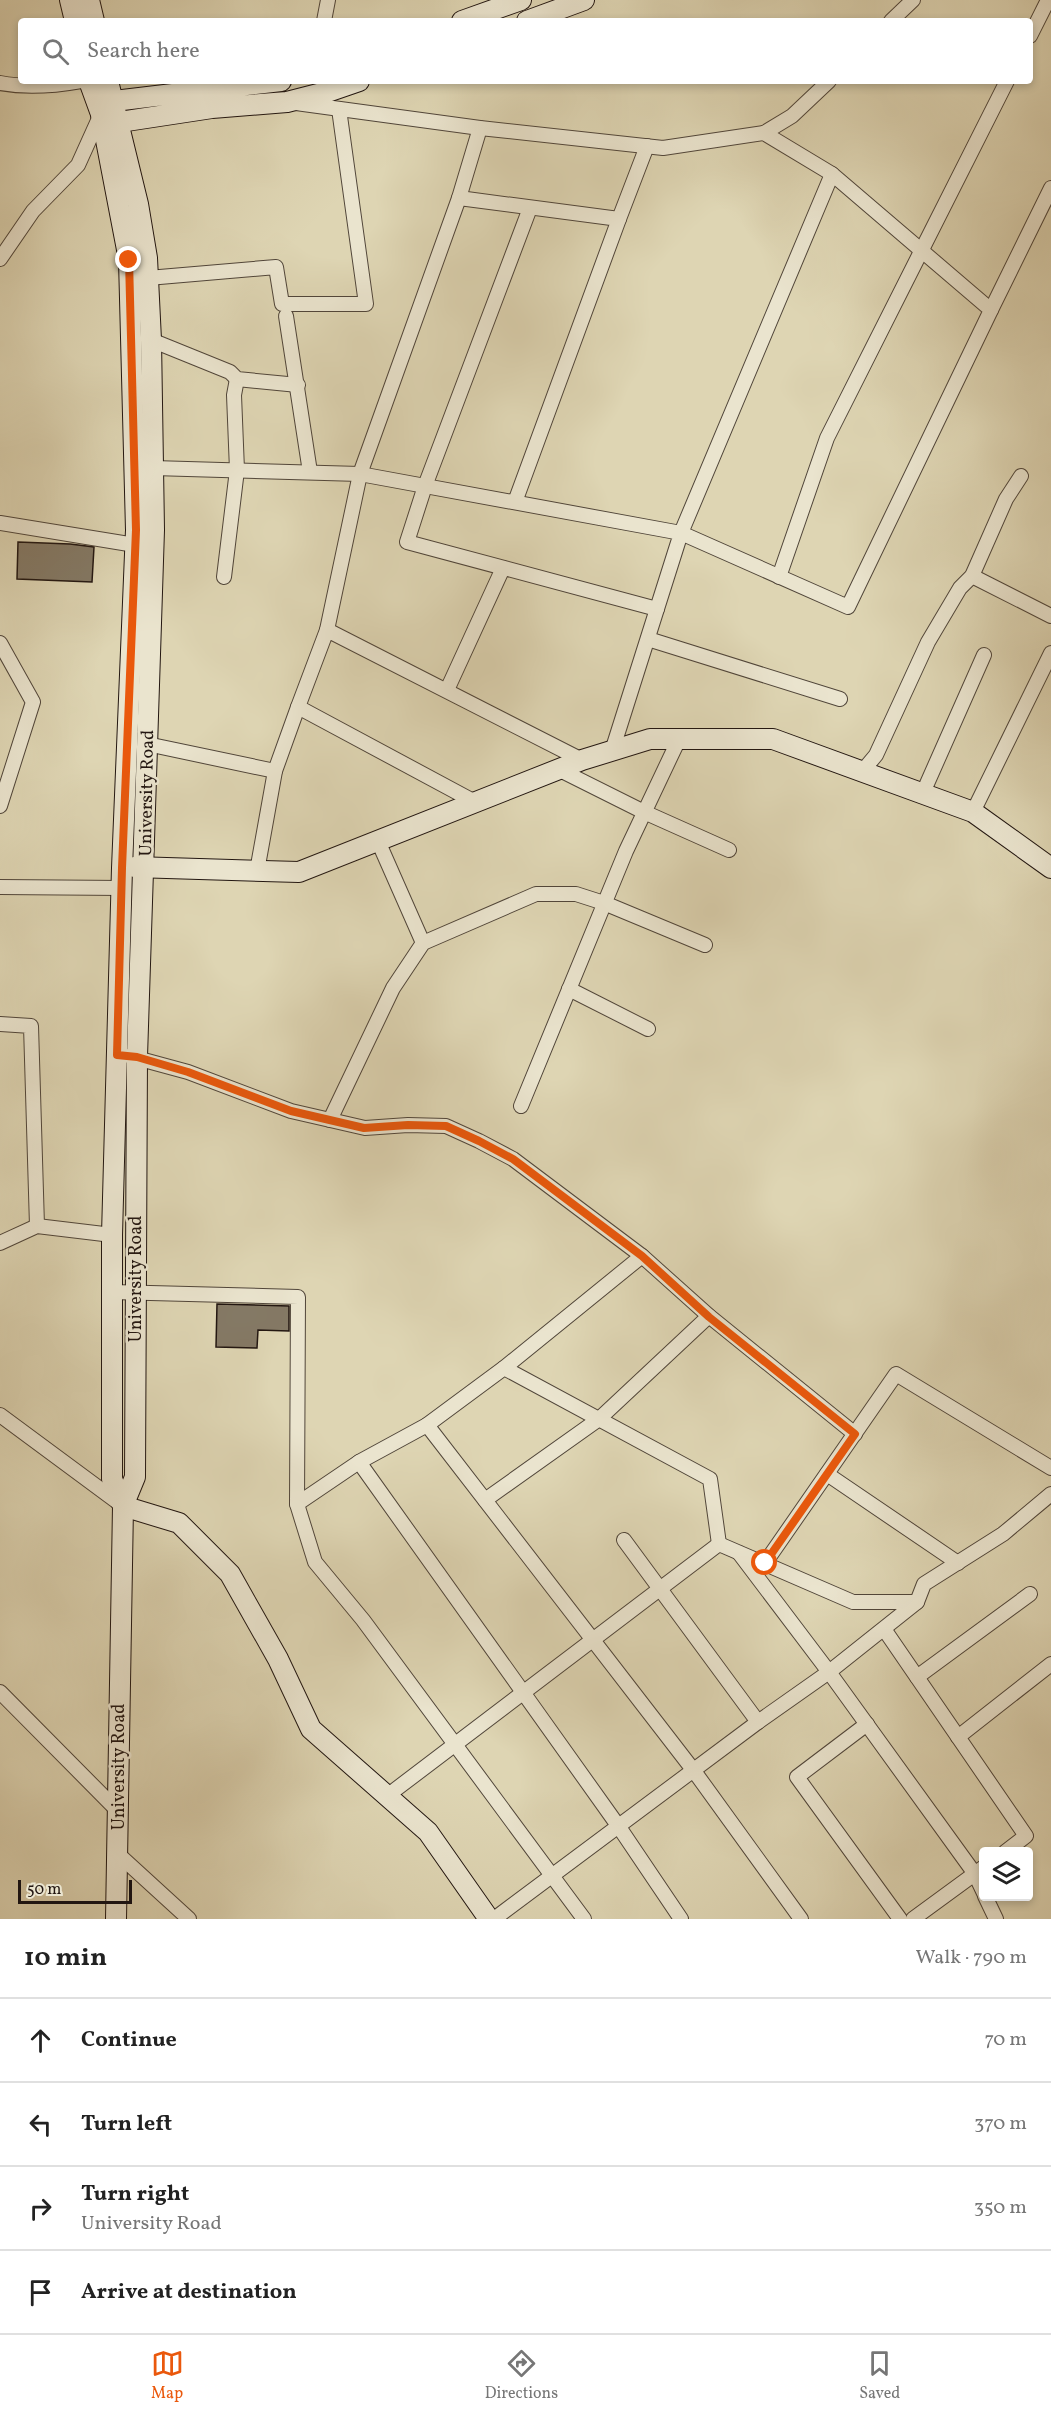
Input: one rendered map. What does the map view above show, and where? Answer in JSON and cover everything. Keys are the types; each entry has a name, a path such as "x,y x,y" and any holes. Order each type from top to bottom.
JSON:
{"street":[{"path":"70,0 74,18"},
{"path":"89,0 93,18"},
{"path":"325,18 328,0"},
{"path":"470,18 521,0"},
{"path":"535,18 584,0"},
{"path":"894,18 913,0"},
{"path":"1033,30 1048,0"},
{"path":"0,83 17,86 65,84"},
{"name":"University Road","path":"91,84 107,107"},
{"name":"University Road","path":"108,84 107,107 129,260 135,545 122,868 112,1235 112,1479 123,1506"},
{"path":"107,107 261,84"},
{"path":"107,107 120,122 212,108 287,102 330,92 351,84"},
{"path":"287,102 480,128 663,148 764,133 792,116 825,84"},
{"path":"779,576 827,438 1005,84"},
{"path":"0,259 33,211 78,165 107,107"},
{"path":"148,278 276,267 282,304 366,304 339,109"},
{"name":"University Road","path":"116,1919 118,1855 116,1809 123,1506 135,1477 137,1057 145,867 154,530 151,340 147,258 120,122"},
{"path":"257,872 275,771 327,630 360,474 459,198 480,128"},
{"path":"764,133 832,174 991,310"},
{"path":"515,502 647,147"},
{"path":"612,751 681,533 832,174"},
{"path":"153,468 360,474 681,533 848,607 1051,188"},
{"path":"459,198 619,219"},
{"path":"530,208 425,486 407,542 657,609"},
{"path":"286,316 310,472"},
{"path":"151,340 230,372 237,379 298,385"},
{"path":"224,577 237,470 234,395 237,379"},
{"path":"861,773 876,755 928,642 960,588 972,576 1006,499 1021,476"},
{"path":"0,523 135,545"},
{"path":"447,690 503,568"},
{"path":"972,576 1051,616"},
{"path":"327,630 582,760"},
{"path":"648,639 840,699"},
{"path":"0,643 33,702 0,806"},
{"path":"973,812 1051,653"},
{"path":"922,795 984,654"},
{"path":"298,708 476,802"},
{"path":"122,868 299,872 558,769 650,739 773,740 973,812 1051,868"},
{"path":"521,1106 604,903 679,739"},
{"path":"147,744 275,771"},
{"path":"558,769 644,812 729,850"},
{"path":"378,841 423,943"},
{"path":"0,887 122,888"},
{"path":"330,1120 393,988 423,943 536,894 576,894 604,903 705,945"},
{"path":"569,989 648,1029"},
{"path":"0,1024 31,1026 37,1226"},
{"path":"117,1055 137,1057 188,1072 291,1111 364,1128 408,1125 446,1126 479,1141 513,1159 642,1256 709,1317 855,1434"},
{"path":"0,1243 37,1226 112,1235"},
{"path":"297,1504 359,1462 427,1425 504,1368 642,1256"},
{"path":"112,1292 298,1297 297,1504 315,1562 363,1620 584,1919"},
{"path":"484,1500 599,1419 709,1317"},
{"path":"504,1368 710,1479 719,1544"},
{"path":"765,1563 896,1374 1051,1468"},
{"path":"0,1415 123,1506 179,1523 230,1574 278,1659 312,1729 428,1832 489,1919"},
{"path":"427,1425 694,1771 801,1919"},
{"path":"359,1462 619,1827 681,1919"},
{"path":"827,1473 958,1563"},
{"path":"495,1919 758,1722 829,1672 917,1602 924,1584 1003,1534 1051,1494"},
{"path":"624,1540 758,1722"},
{"path":"387,1796 719,1544"},
{"path":"719,1544 853,1602 917,1602"},
{"path":"737,1552 979,1870 913,1919"},
{"path":"917,1677 1030,1594"},
{"path":"884,1629 1026,1836 1011,1847"},
{"path":"958,1737 1051,1664"},
{"path":"0,1692 116,1809"},
{"path":"867,1724 797,1777 900,1919"},
{"path":"118,1855 189,1919"},
{"path":"987,1901 996,1919"}],"building":[{"path":"18,542 94,547 92,582 17,579"},
{"path":"217,1304 289,1306 289,1331 258,1330 257,1348 216,1347"}],"route":[{"path":"129,260 136,530 117,1055 137,1057 188,1072 291,1111 364,1128 408,1125 446,1126 513,1159 642,1256 709,1317 855,1434 765,1563"}]}
